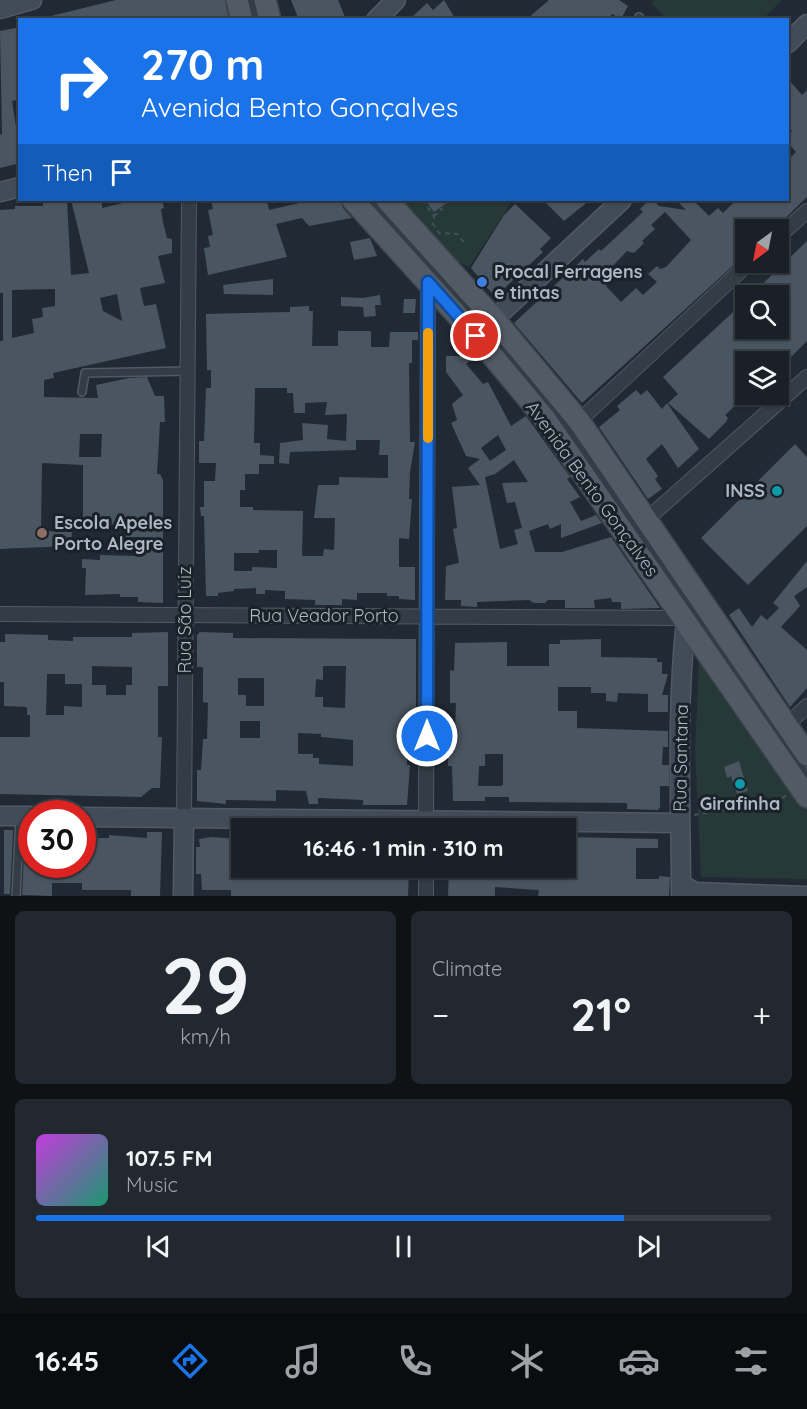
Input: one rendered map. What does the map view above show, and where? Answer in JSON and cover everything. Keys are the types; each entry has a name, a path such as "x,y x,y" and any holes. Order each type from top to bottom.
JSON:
{"main road":[{"path":"237,0 242,18"},
{"path":"265,0 270,18"},
{"name":"Avenida Bento Gonçalves","path":"354,201 428,282 485,328 579,421 807,755"},
{"name":"Avenida Bento Gonçalves","path":"388,201 485,328 544,419 805,787"}],"street":[{"path":"0,9 32,0"},
{"path":"378,18 396,0"},
{"path":"789,42 807,24"},
{"path":"0,192 18,188"},
{"name":"Rua São Luiz","path":"183,896 189,201"},
{"path":"485,328 621,201"},
{"path":"789,227 807,211"},
{"path":"579,421 738,273"},
{"path":"426,818 428,282"},
{"path":"646,520 807,377"},
{"name":"Rua Veador Porto","path":"0,614 685,620"},
{"name":"Rua Santana","path":"685,620 680,820 687,892"},
{"path":"787,725 807,706"},
{"path":"0,816 18,816"},
{"path":"96,817 231,819"},
{"path":"576,822 680,820"},
{"path":"426,878 426,896"},
{"path":"687,892 807,896"}],"lane":[{"path":"251,0 256,18"},
{"path":"371,201 485,328 562,420 669,576 805,787"},
{"path":"82,392 84,374 188,371"},
{"path":"646,520 669,576"},
{"path":"626,533 669,576"},
{"path":"16,896 18,878"}],"path":[{"path":"423,201 434,216 433,224 440,233 457,234 466,245"},
{"path":"434,216 442,210 440,208"},
{"path":"680,820 777,801 805,787"}],"shaded area":[{"path":"654,0 782,0 764,18 666,18 651,3"},
{"path":"396,201 512,201 469,267 444,256"},
{"path":"699,657 721,693 807,809 807,879 701,877 695,751"}],"building":[{"path":"116,0 225,0 229,18 52,18 51,16"},
{"path":"291,0 338,0 345,17 330,18 298,18"},
{"path":"444,0 455,18 411,18 427,3 433,10"},
{"path":"549,0 619,0 628,6 622,18 612,14 609,18 528,18"},
{"path":"18,27 18,100 12,101 18,133 18,164 0,168 0,135 2,134 0,31"},
{"path":"789,80 802,95 807,90 807,197 784,219 735,219 735,264 582,403 514,323 583,259 585,262 599,249 601,251 643,212 640,209 648,201 654,201 659,206 686,210 677,201 694,201 709,216 718,208 723,213 735,201 789,201 789,159 796,152 789,144 789,135 792,131 789,127","holes":["665,212 691,240 666,267 660,269 657,266 648,274 657,282 643,295 636,288 621,302 606,286 615,278 608,271 627,251 634,253 644,243 642,241 655,229 651,225"]},
{"path":"67,201 71,275 89,273 71,201 102,201 102,208 131,201 162,201 164,208 161,209 167,238 172,239 172,253 158,256 165,283 140,288 144,306 156,304 166,348 53,373 54,378 44,380 44,397 98,398 96,385 129,378 147,377 155,396 164,396 165,422 160,422 157,474 160,474 163,480 163,603 138,602 138,597 120,597 120,594 85,595 86,568 82,568 82,559 100,560 100,555 138,556 138,537 126,537 126,525 83,524 83,465 42,463 41,531 72,532 71,546 0,549 0,341 3,341 3,293 0,293 0,210 15,209 15,206 43,206 43,202","holes":["55,289 55,306 42,308 43,317 32,319 34,333 12,338 12,290","117,294 122,321 103,311 100,298","80,434 102,434 101,457 79,457"]},
{"path":"211,201 267,201 269,210 308,201 341,201 343,208 352,218 309,226 302,218 276,224 287,257 208,275 204,248 210,247 208,236 213,235 208,210 213,209"},
{"path":"426,201 450,201 434,212"},
{"path":"544,201 589,201 564,221"},
{"path":"515,204 551,238 540,249 543,252 495,297 471,268 504,215"},
{"path":"370,238 377,256 354,260 350,242"},
{"path":"807,241 807,341 789,359 789,351 735,351 735,362 733,362 735,365 736,405 725,415 728,418 726,422 709,439 668,403 678,394 663,377 735,310 735,339 789,339 789,285 761,285 774,273 789,273 789,258"},
{"path":"273,279 273,295 224,294 223,285"},
{"path":"380,295 381,305 375,305 376,316 364,317 363,307 341,306 341,297 363,298"},
{"path":"404,299 416,299 415,313 403,313"},
{"path":"309,306 309,311 313,311 312,346 338,346 338,331 371,331 371,347 389,347 390,332 418,332 418,340 412,340 412,363 409,363 410,442 415,442 410,472 409,499 412,499 409,539 399,538 399,567 415,567 415,600 387,596 387,593 357,593 357,600 342,599 342,605 315,605 315,600 285,599 285,591 265,590 265,594 256,594 256,588 234,589 234,591 218,593 218,596 206,596 204,516 201,516 200,507 204,507 204,481 215,481 216,463 199,463 199,441 204,441 206,388 211,388 211,370 207,370 206,314 290,312 290,307","holes":["255,388 287,388 287,393 293,393 294,413 305,413 305,403 327,402 325,415 347,414 346,441 327,439 328,425 302,423 303,440 280,443 279,463 289,464 290,452 356,450 356,440 380,440 379,455 388,455 388,478 339,477 339,485 318,485 314,518 335,518 334,550 324,549 323,556 302,556 303,511 253,510 253,507 240,507 240,490 245,490 245,474 259,474 259,464 274,464 274,456 260,455 260,443 254,443","259,550 277,550 277,568 252,567 252,571 234,571 234,553 259,553"]},
{"path":"446,356 476,356 466,364 483,384 488,382 511,426 526,416 570,477 567,479 580,497 570,502 581,521 596,515 602,523 561,538 561,524 550,529 548,524 529,531 535,552 562,552 611,537 660,608 621,609 621,602 612,602 611,598 594,600 595,608 565,608 565,600 548,600 545,603 534,603 529,600 477,602 477,607 461,606 461,600 445,600 446,566 459,563 453,529 457,528 452,487 480,485 468,468 480,459 466,456 451,423 457,420 452,404 463,395 446,372","holes":["498,435 506,450 490,461 481,448","514,460 528,482 502,483 507,503 515,502 522,528 514,530 518,544 500,549 485,477 495,474"]},
{"path":"636,390 641,395 647,390 662,409 667,403 699,449 678,468 662,444 646,459 658,476 655,479 662,489 648,499 599,427 620,410 617,406"},
{"name":"INSS","path":"795,444 807,457 807,526 748,585 701,538"},
{"path":"807,561 807,587 794,596 800,606 781,627 807,650 807,688 790,707 729,615 739,608 752,627 761,615 767,620 779,608 773,603"},
{"path":"168,632 168,686 158,686 158,737 162,737 160,788 152,788 141,797 0,794 0,737 30,737 30,715 27,715 27,707 4,706 4,682 0,682 0,642 5,642 5,634 48,635 48,640 73,641 73,637 132,637 132,633","holes":["92,666 132,667 132,685 126,685 126,695 106,695 106,685 92,685","47,674 65,674 65,684 82,684 82,707 64,706 64,715 46,715"]},
{"path":"200,632 233,633 233,638 416,639 416,714 407,713 407,765 410,765 407,805 363,805 363,800 321,798 318,798 318,804 309,804 306,791 276,790 276,801 226,800 226,804 197,801 197,770 201,770 203,739 207,739 208,703 203,702 203,667 197,667 197,635","holes":["323,666 346,666 345,708 323,707 323,697 315,697 316,679 323,680","238,678 264,678 264,706 246,706 246,695 238,695","240,721 260,721 260,738 240,738","298,733 321,734 321,737 353,740 353,766 319,764 319,758 313,758 313,754 298,754"]},
{"path":"601,639 601,657 657,658 657,662 662,662 662,674 668,674 662,695 668,695 668,712 648,712 648,694 618,693 617,702 606,701 606,693 591,693 591,687 558,687 558,711 577,711 577,728 668,731 668,747 663,747 662,765 669,765 669,786 660,786 658,810 627,809 627,803 509,802 509,797 485,797 485,801 453,801 452,766 448,766 448,729 455,729 456,703 450,703 450,670 454,671 455,643 507,642 507,666 549,666 549,644 560,644 560,640","holes":["485,754 503,754 503,785 478,786 479,766 485,766"]},
{"name":"Girafinha","path":"739,761 748,791 737,794 731,776 727,778 724,767"},
{"path":"4,830 13,830 10,894 4,894"},
{"path":"147,832 162,832 160,896 131,896 131,890 82,890 82,883 52,883 52,896 22,895 23,878 96,878 96,838 109,838 109,835 147,838"},
{"path":"576,837 658,839 658,848 636,848 636,879 670,877 669,896 538,896 539,890 495,887 495,896 448,896 449,878 576,878"},
{"path":"231,838 231,878 409,878 408,896 231,896 231,890 202,890 201,874 196,874 196,847 200,847 199,839"}],"slow traffic":[{"path":"428,333 428,438"}],"place":[{"name":"Procal Ferragens e tintas","path":"482,282"},
{"name":"INSS","path":"777,491"},
{"name":"Escola Apeles Porto Alegre","path":"42,533"},
{"name":"Girafinha","path":"740,784"}],"route":[{"path":"427,736 428,282 476,336"}]}
